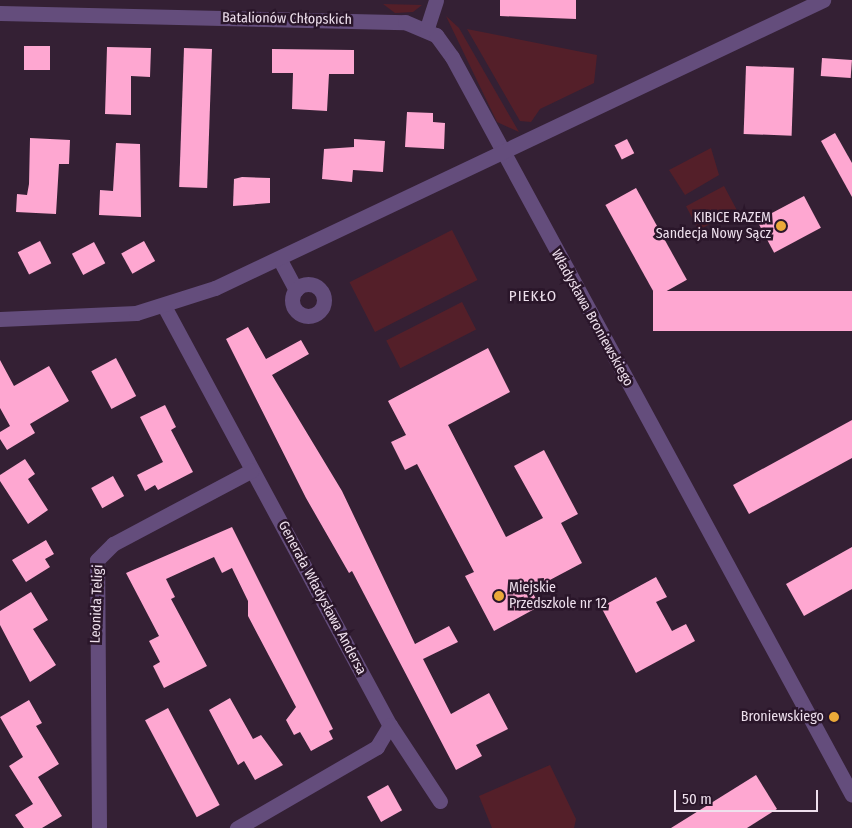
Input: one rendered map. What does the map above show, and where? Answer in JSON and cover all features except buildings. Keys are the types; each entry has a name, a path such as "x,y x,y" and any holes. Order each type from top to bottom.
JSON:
{"street":[{"path":"436,0 427,28 452,57 502,152"},
{"path":"0,319 88,317 164,306 280,260 502,152 823,0"},
{"name":"Batalionów Chłopskich","path":"0,13 405,22 427,28"},
{"name":"Władysława Broniewskiego","path":"502,152 852,795"},
{"path":"280,260 296,290"},
{"name":"Generała Władysława Andersa","path":"164,306 390,724 440,801"},
{"name":"Leonida Teligi","path":"99,828 97,560 113,544 252,470"},
{"path":"237,828 377,747 390,724"}],"shaded area":[{"path":"383,4 422,5 413,12 395,13"},
{"path":"446,16 459,28 519,132 497,122"},
{"path":"467,29 597,55 594,83 540,109 531,122 520,121"},
{"path":"711,148 719,175 685,195 669,170"},
{"path":"724,186 737,210 699,230 686,206"},
{"path":"452,230 477,280 375,332 350,282"},
{"path":"462,302 476,330 400,368 386,341"},
{"path":"550,765 576,819 574,828 492,828 479,796"}],"place":[{"name":"KIBICE RAZEM Sandecja Nowy Sącz","path":"781,226"},
{"name":"Miejskie Przedszkole nr 12","path":"499,596"},
{"name":"Broniewskiego","path":"834,717"}],"district":[{"name":"PIEKŁO","path":"533,297"}]}
